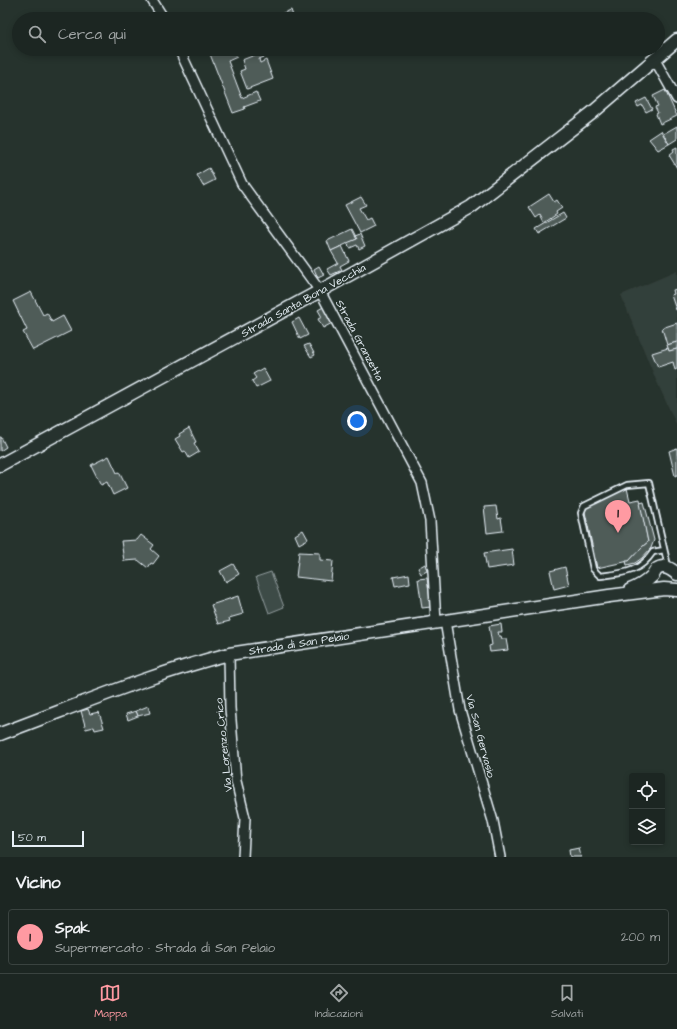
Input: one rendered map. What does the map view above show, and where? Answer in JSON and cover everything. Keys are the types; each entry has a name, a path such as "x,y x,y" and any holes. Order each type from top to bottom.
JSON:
{"street":[{"path":"152,0 160,12"},
{"name":"Strada Santa Bona Vecchia","path":"665,51 677,40"},
{"name":"Strada Granzetta","path":"182,56 242,184 320,291 422,484 430,521 440,622"},
{"name":"Strada Santa Bona Vecchia","path":"0,465 471,207 592,113 659,56"},
{"path":"655,60 677,99"},
{"name":"Strada di San Pelaio","path":"0,734 150,678 229,654 610,596 638,587 654,584 658,569 661,567 673,571"},
{"path":"654,584 677,590"},
{"name":"Via San Gervasio","path":"440,622 460,710 493,821 500,857"},
{"name":"Via Lorenzo Crico","path":"229,654 230,708 236,781 245,818 243,857"}],"lane":[{"path":"664,550 652,552 646,562 631,571 600,576 593,569 581,513 584,506 627,485 650,483 664,550 673,571"}],"shaded area":[{"path":"677,271 677,426 656,380 621,295"},
{"path":"271,572 284,607 269,613 256,577"}],"building":[{"path":"211,56 237,56 228,61 242,98 256,92 260,101 244,107 245,109 233,113"},
{"path":"252,56 267,56 259,59 260,63 266,60 273,79 247,89 240,71 245,69 242,60"},
{"path":"665,90 677,116 660,124 655,107 658,106 653,96"},
{"path":"646,98 652,109 646,112 642,105 638,107 636,103"},
{"path":"677,126 677,139 669,144 663,134"},
{"path":"661,131 669,144 658,150 649,139"},
{"path":"677,147 677,168 669,155 674,151 673,149"},
{"path":"209,168 215,180 203,186 197,175"},
{"path":"549,194 554,202 557,200 562,208 556,212 557,214 544,223 540,215 536,218 529,207"},
{"path":"361,197 366,205 359,208 366,220 370,218 374,226 360,233 345,205"},
{"path":"563,213 566,218 539,234 536,229"},
{"path":"352,229 357,239 331,251 327,241"},
{"path":"360,234 365,246 359,249 357,245 350,248 347,243 357,239 355,236"},
{"path":"342,246 349,261 340,266 342,270 331,275 327,269 338,263 331,251"},
{"path":"319,266 324,275 318,278 314,269"},
{"path":"677,289 676,310 671,295 674,294 673,290"},
{"path":"31,292 43,315 47,313 52,322 63,316 71,331 33,350 23,332 27,330 13,301"},
{"path":"325,306 334,322 323,328 318,319 322,317 318,310"},
{"path":"299,318 308,335 300,339 292,322"},
{"path":"677,323 677,342 667,345 662,328"},
{"path":"677,342 677,349 669,351 667,345"},
{"path":"309,344 315,355 311,357 304,346"},
{"path":"668,348 669,351 677,349 677,369 675,370 673,362 658,367 652,353"},
{"path":"263,368 270,381 256,388 252,381 256,378 253,374"},
{"path":"189,428 199,452 189,458 185,451 183,452 175,439 180,436 179,434"},
{"path":"0,437 6,447 0,451"},
{"path":"677,448 677,475 675,476 669,451"},
{"path":"109,456 117,473 119,472 127,488 113,495 107,482 101,485 91,465"},
{"path":"627,488 630,501 640,499 648,542 629,561 597,568 585,512 587,506"},
{"path":"644,502 654,540 651,548 642,558 635,563 627,565 626,561 629,561 648,542 640,503"},
{"path":"496,506 498,519 501,518 503,531 487,533 484,507"},
{"path":"303,530 308,539 299,544 295,535"},
{"path":"141,535 154,545 151,549 159,556 148,568 138,560 124,561 121,541 137,540"},
{"path":"512,549 514,565 487,569 484,553"},
{"path":"299,552 320,553 320,560 333,561 331,581 296,577"},
{"path":"233,564 239,574 226,582 220,571"},
{"path":"425,564 427,571 421,574 418,568"},
{"path":"565,567 569,585 554,589 550,571"},
{"path":"409,574 410,583 395,586 393,577"},
{"path":"427,578 431,607 422,608 418,579"},
{"path":"238,596 243,614 229,618 230,621 218,624 211,605"},
{"path":"501,624 502,632 498,632 499,636 501,636 502,639 506,639 508,650 490,652 489,646 492,645 489,626"},
{"path":"148,706 150,713 138,716 136,711"},
{"path":"88,709 90,714 99,712 104,728 95,730 94,727 86,729 81,711"},
{"path":"136,711 138,716 128,720 126,714"},
{"path":"579,848 581,857 570,857 569,850"}],"place":[{"name":"Spak","path":"618,533"}]}
